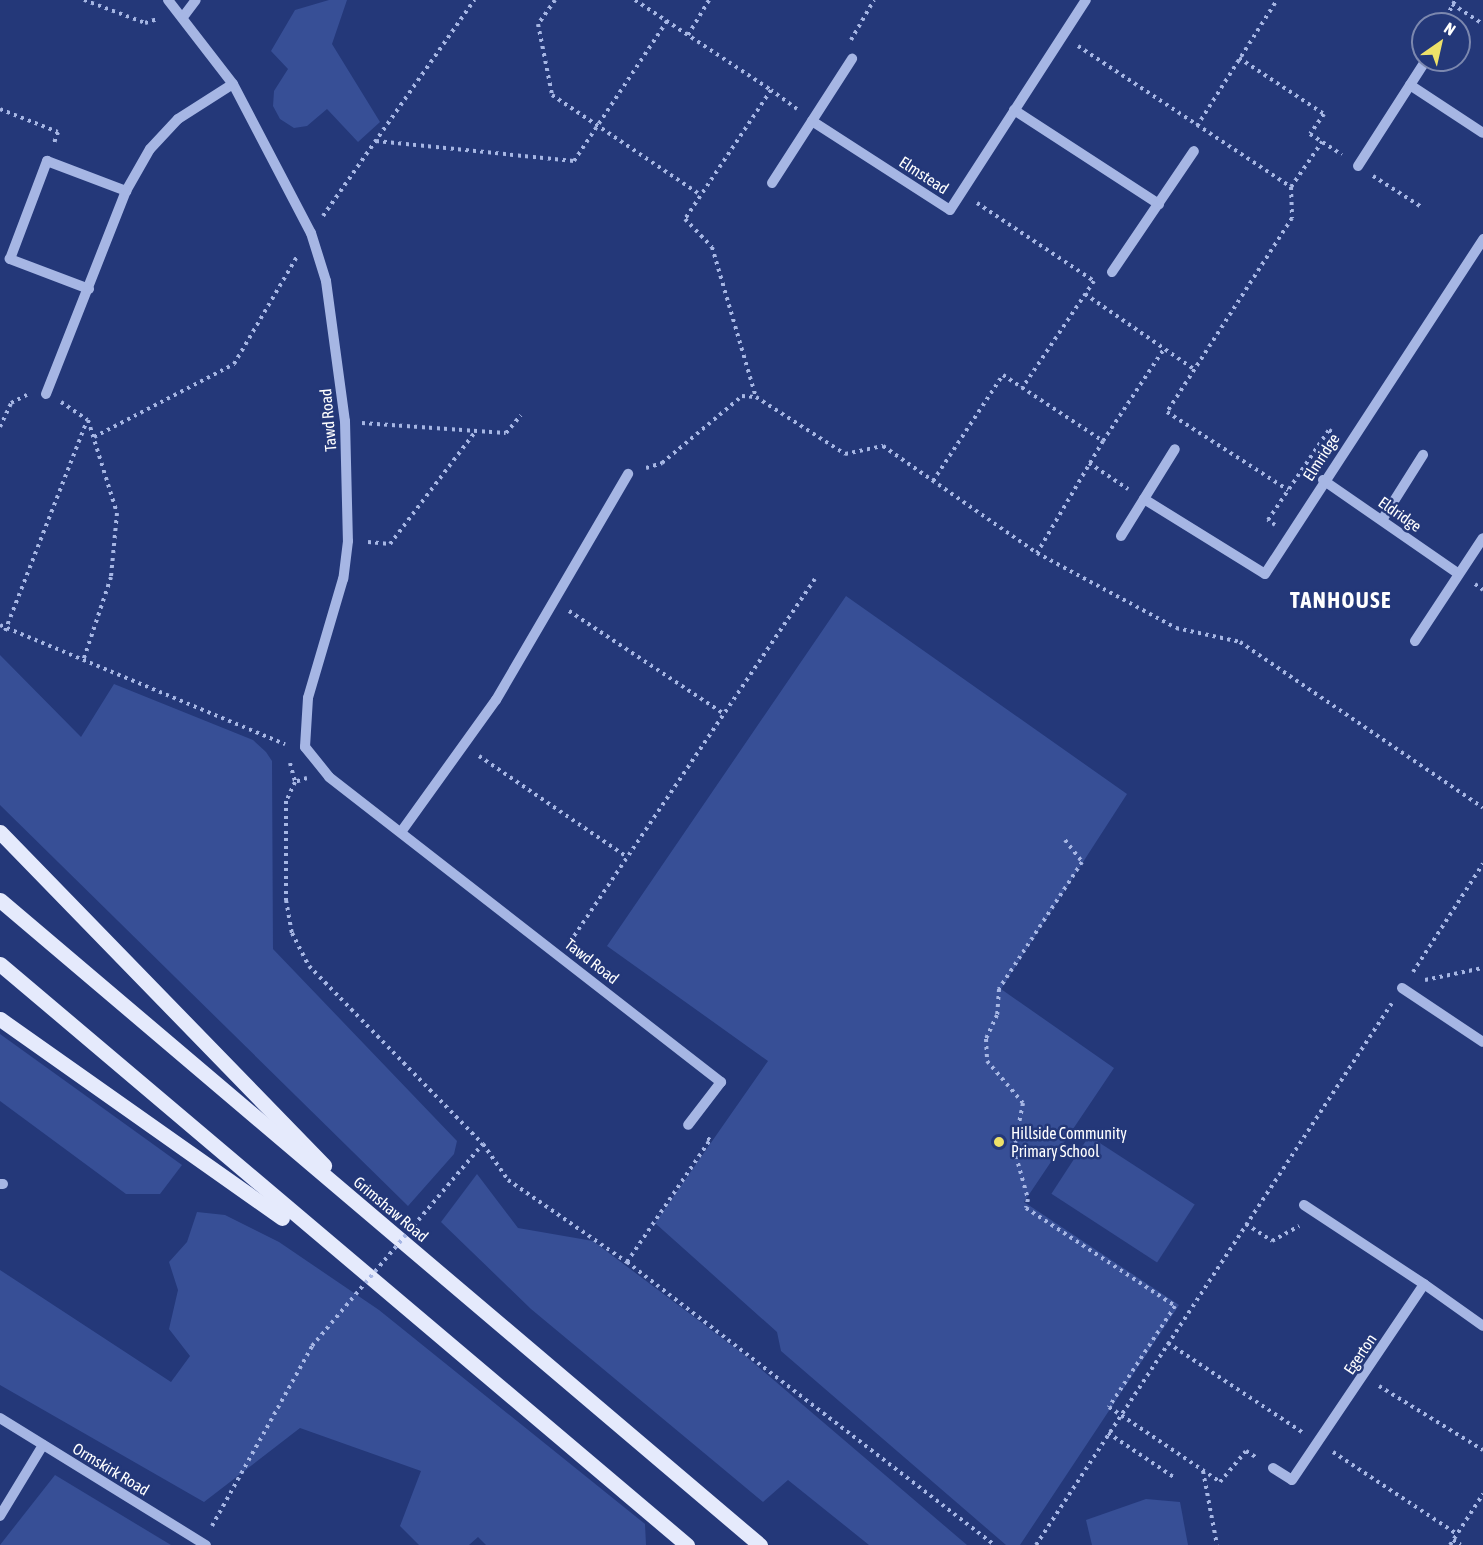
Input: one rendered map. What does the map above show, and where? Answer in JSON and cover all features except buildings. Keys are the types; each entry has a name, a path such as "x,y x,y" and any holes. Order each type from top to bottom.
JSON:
{"main road":[{"path":"0,832 388,1229"},
{"name":"Grimshaw Road","path":"0,900 760,1545"},
{"path":"0,964 356,1269 687,1545"},
{"path":"0,1019 356,1269"}],"street":[{"name":"Tawd Road","path":"168,0 233,84 311,233 326,281 345,421 348,541 304,732 305,747 329,777 561,955 721,1082 688,1125"},
{"path":"181,15 196,0"},
{"name":"Elmstead","path":"812,121 950,210 1086,0"},
{"path":"772,183 852,59"},
{"path":"1358,166 1418,72"},
{"path":"46,394 126,191 150,148 178,119 233,84"},
{"path":"1410,85 1483,133"},
{"path":"1014,110 1159,204"},
{"path":"1112,272 1194,151"},
{"path":"89,289 10,259 47,161 126,191"},
{"name":"Elmridge","path":"1144,499 1265,574 1323,480 1483,239"},
{"path":"1121,536 1175,449"},
{"path":"1382,520 1423,455"},
{"path":"401,832 466,747 551,599 628,474"},
{"name":"Eldridge","path":"1323,480 1459,574"},
{"path":"1415,641 1483,538"},
{"path":"1403,986 1483,1042"},
{"path":"1304,1206 1424,1284 1483,1326"},
{"name":"Egerton","path":"1273,1468 1292,1480 1424,1284"},
{"name":"Ormskirk Road","path":"0,1418 204,1544"},
{"path":"0,1516 43,1445"}],"path":[{"path":"84,0 146,23 181,15"},
{"path":"555,0 538,24 552,95 701,195"},
{"path":"635,0 771,90 812,121"},
{"path":"688,35 709,0"},
{"path":"1194,151 1197,123 1277,0"},
{"path":"852,59 851,36 872,1"},
{"path":"1454,2 1483,24"},
{"path":"375,141 574,161 667,21"},
{"path":"1062,36 1291,187"},
{"path":"1239,58 1324,114 1310,134 1423,208"},
{"path":"756,397 712,247 685,219 771,90"},
{"path":"0,109 58,132 47,161"},
{"path":"1288,490 1167,412 1292,218 1291,187 1322,142"},
{"path":"961,193 1094,281 1022,388"},
{"path":"1085,294 1195,370"},
{"path":"1037,553 1089,463 1164,349"},
{"path":"933,482 1003,375 1103,441"},
{"path":"0,427 18,397 44,399 46,394 87,420 114,491 118,533 111,577 83,661"},
{"path":"628,474 662,463 742,396 756,397 845,454 883,446 1037,553 1176,628 1240,642 1483,808"},
{"path":"345,421 506,433 520,415"},
{"path":"5,631 87,420"},
{"path":"348,541 390,544 475,431"},
{"path":"1089,463 1144,499"},
{"path":"561,955 815,579"},
{"path":"551,599 724,714"},
{"path":"0,626 5,631 284,741 296,782 286,801 286,900 300,950 309,966 483,1144 508,1180 627,1262 995,1545"},
{"path":"466,747 627,857"},
{"path":"296,782 329,777"},
{"path":"1065,840 1082,862 999,989 997,1015 986,1039 987,1061 1023,1103 1014,1149 1029,1199 1026,1208 1175,1306 1109,1407 1220,1482 1246,1451 1273,1468"},
{"path":"1036,1545 1483,864"},
{"path":"1403,986 1483,968"},
{"path":"627,1262 710,1140 688,1125"},
{"path":"204,1544 312,1346 483,1144"},
{"path":"1246,1224 1272,1241 1318,1215"},
{"path":"1363,1376 1483,1450"},
{"path":"1108,1433 1175,1478"},
{"path":"1203,1470 1217,1545"},
{"path":"1450,1545 1483,1494"},
{"path":"1453,1540 1461,1545"}],"shaded area":[{"path":"329,0 347,0 332,44 380,122 358,142 327,109 307,126 294,128 280,119 273,106 274,91 288,69 271,51 295,10"},
{"name":"Hillside Community Primary School","path":"846,596 1127,794 1001,989 1114,1068 1024,1202 1179,1305 1020,1545 1006,1545 781,1351 777,1332 655,1223 768,1061 607,946"},
{"path":"0,655 81,737 114,684 253,740 266,752 272,761 273,949 457,1141 454,1154 408,1206 0,805"},
{"path":"0,1034 182,1165 160,1194 126,1194 0,1101"},
{"path":"1089,1136 1195,1205 1157,1262 1051,1194"},
{"path":"477,1174 518,1228 593,1241 742,1353 967,1545 869,1545 788,1480 763,1502 531,1309 441,1222"},
{"path":"197,1212 225,1215 279,1242 379,1310 645,1524 646,1545 486,1545 478,1537 469,1545 419,1545 400,1526 421,1471 300,1428 204,1502 0,1385 0,1270 171,1382 190,1356 169,1329 178,1290 169,1262 187,1242"},
{"path":"55,1475 171,1545 0,1545"},
{"path":"1146,1499 1180,1502 1188,1545 1092,1545 1086,1520"}],"place":[{"name":"Hillside Community Primary School","path":"999,1142"}],"district":[{"name":"TANHOUSE","path":"1341,601"}]}
